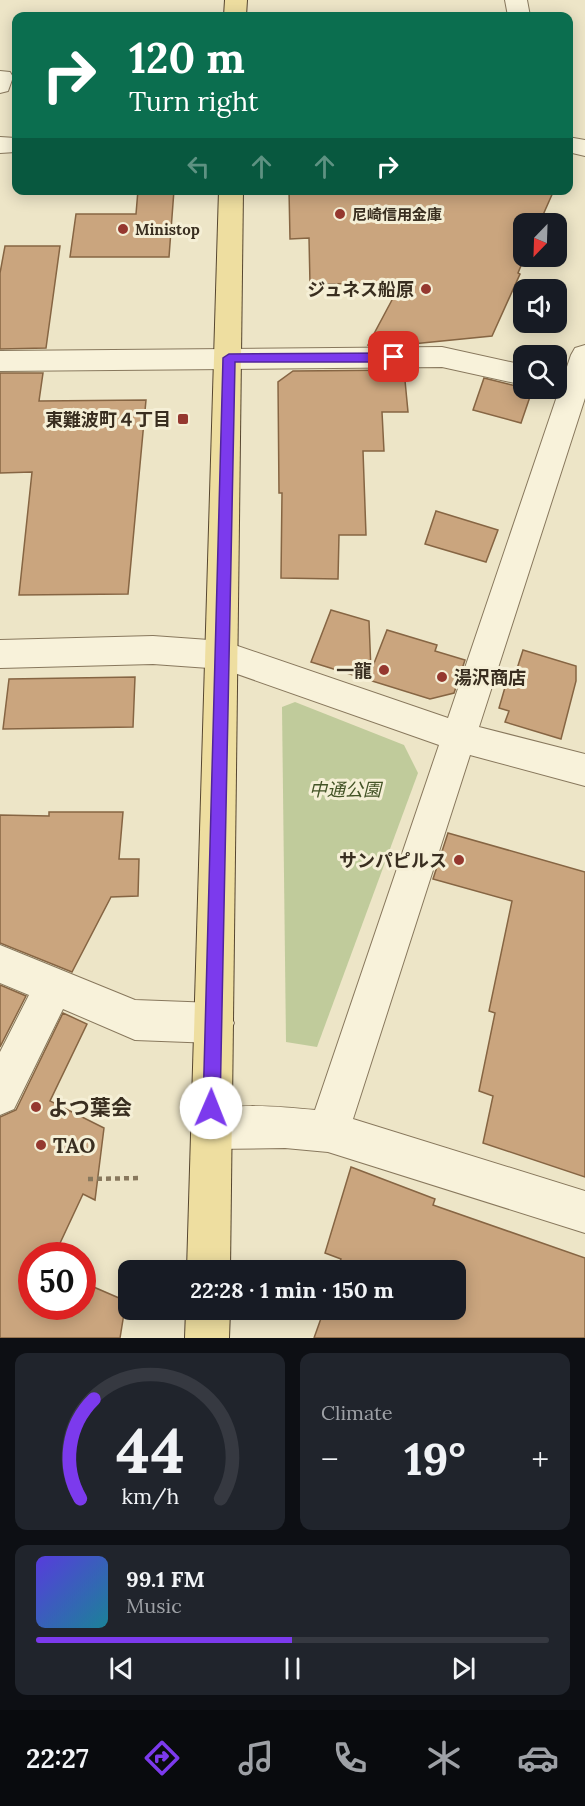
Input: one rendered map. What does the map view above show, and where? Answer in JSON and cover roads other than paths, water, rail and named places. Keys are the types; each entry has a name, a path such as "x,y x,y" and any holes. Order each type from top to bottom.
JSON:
{"main road":[{"path":"208,1260 223,655 231,195"},
{"path":"207,1338 208,1320"}],"street":[{"path":"328,1132 572,388 585,355"},
{"path":"0,361 442,357 513,372"},
{"path":"0,654 153,651 223,655 458,737 585,770"},
{"path":"0,964 135,1020 214,1023"},
{"path":"0,1095 54,986"},
{"path":"211,1129 285,1128 328,1132 585,1212"}],"place":[{"name":"尼崎信用金庫","path":"340,214"},
{"name":"Ministop","path":"123,229"},
{"name":"ジュネス船原","path":"426,289"},
{"name":"東難波町４丁目","path":"183,419"},
{"name":"一龍","path":"384,670"},
{"name":"湯沢商店","path":"442,677"},
{"name":"サンパピルス","path":"459,860"},
{"name":"よつ葉会","path":"36,1107"},
{"name":"TAO","path":"41,1145"}],"park label":[{"name":"中通公園","path":"345,789"}]}
